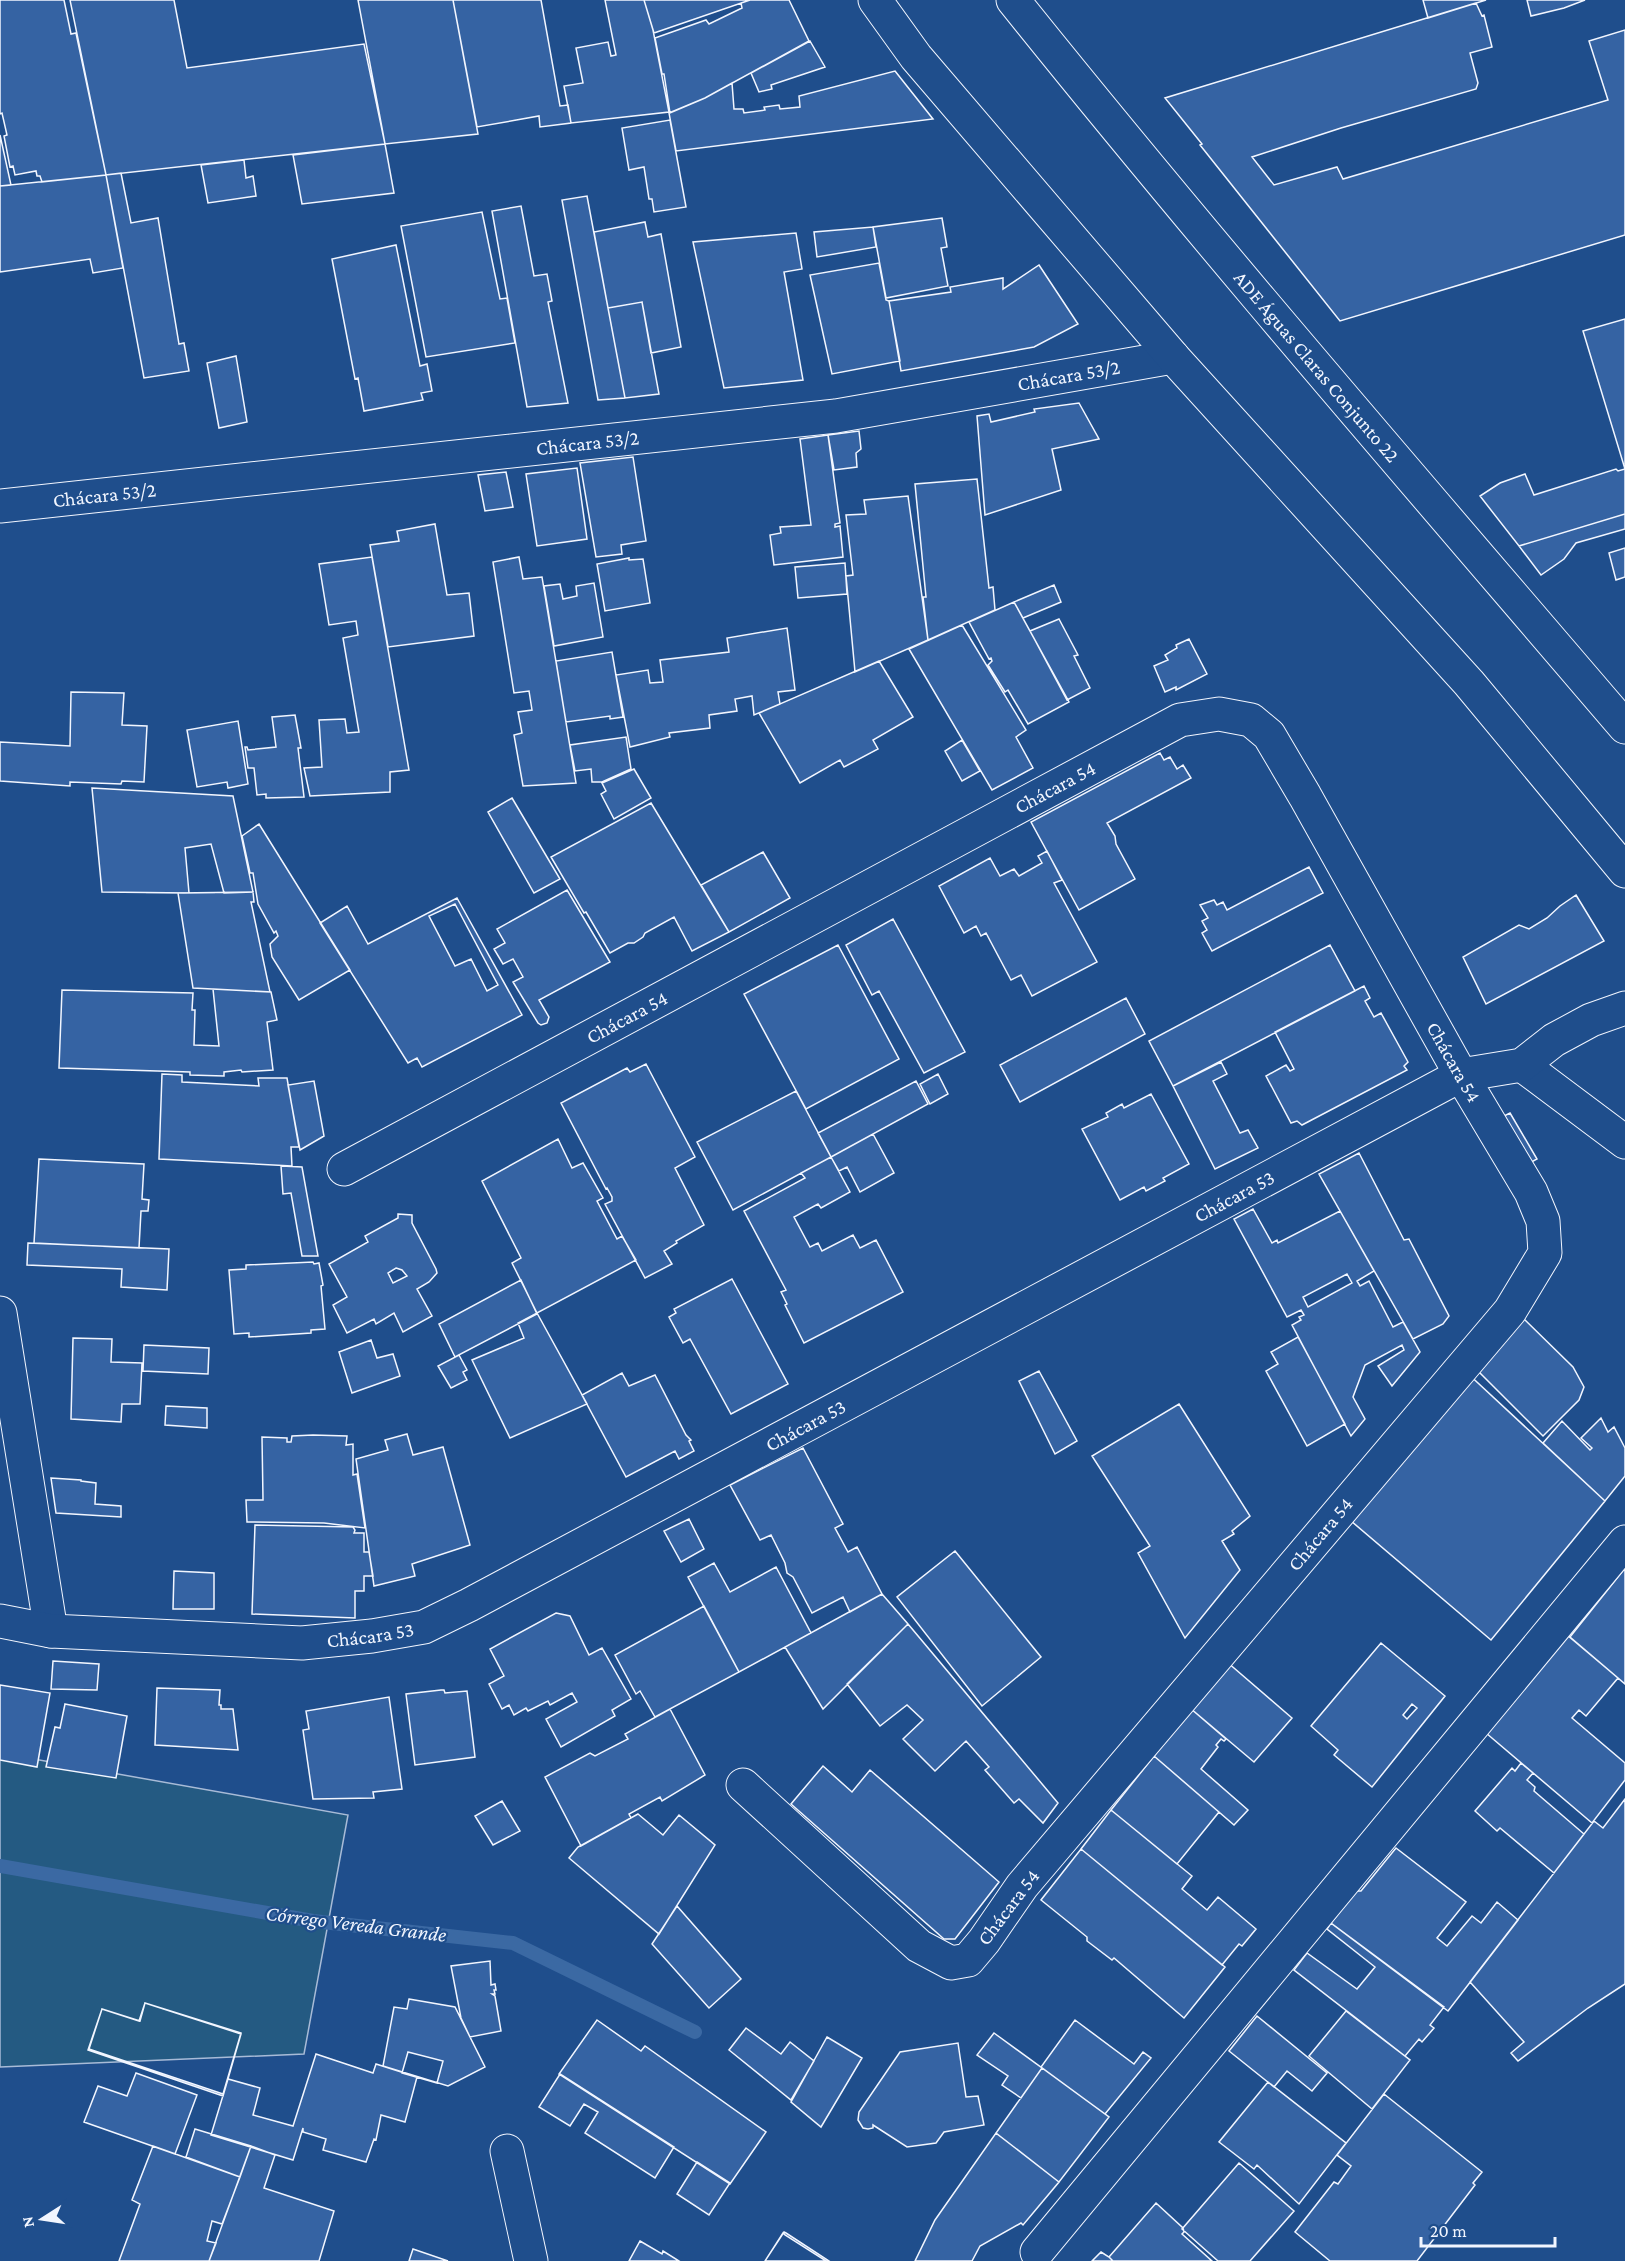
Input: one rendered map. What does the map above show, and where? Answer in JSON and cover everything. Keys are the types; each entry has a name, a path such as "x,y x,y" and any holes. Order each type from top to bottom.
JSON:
{"street":[{"path":"875,0 916,57 1173,357 1468,683 1625,872"},
{"name":"ADE Águas Claras Conjunto 22","path":"1013,0 1294,340 1625,727"},
{"name":"Chácara 53/2","path":"0,506 836,416 1173,357"},
{"name":"Chácara 54","path":"344,1169 1180,720 1219,714 1251,720 1269,735 1461,1075 1532,1192 1543,1221 1545,1253 1510,1311 1022,1886 968,1960 951,1963 919,1946 743,1785"},
{"name":"Chácara 53","path":"0,1621 51,1631 302,1643 372,1636 424,1627 470,1605 1461,1075 1522,1065 1554,1040 1591,1020 1625,1008"},
{"path":"1522,1065 1625,1142"},
{"path":"0,1313 51,1631"},
{"path":"1037,2252 1625,1542"},
{"path":"507,2151 531,2261"}],"shaded area":[{"path":"0,1753 348,1815 304,2054 0,2067"}],"building":[{"path":"0,0 64,0 71,34 76,33 106,175 42,182 36,171 15,175 13,166 10,167 4,136 7,135 2,113 0,114"},
{"path":"70,0 174,0 187,68 364,44 385,144 106,175"},
{"path":"358,0 453,0 478,134 385,144"},
{"path":"453,0 541,0 560,106 568,105 571,123 540,127 539,116 477,127"},
{"path":"605,0 644,0 653,30 669,112 571,123 564,86 583,83 576,48 608,42 611,56 616,55"},
{"path":"644,0 750,0 654,33"},
{"path":"750,0 789,0 809,41 705,98 670,113 655,38 706,20 709,24 742,8 741,3"},
{"path":"1423,0 1486,0 1428,18"},
{"path":"1527,0 1585,0 1531,16"},
{"path":"1476,3 1482,16 1484,15 1492,47 1470,53 1478,83 1476,89 1341,128 1252,157 1274,185 1337,167 1343,179 1608,100 1589,41 1625,30 1625,235 1340,321 1165,98"},
{"path":"810,41 825,67 771,85 772,89 759,92 751,73"},
{"path":"895,71 933,119 676,151 669,113 705,98 732,83 734,109 743,109 744,113 779,105 780,109 800,107 799,96"},
{"path":"670,120 686,207 654,212 652,199 649,199 644,167 629,170 622,128"},
{"path":"0,135 11,185 0,186"},
{"path":"385,144 394,193 302,204 293,155"},
{"path":"244,160 246,178 253,176 256,196 208,203 201,165"},
{"path":"121,173 131,223 158,218 179,344 184,343 189,371 144,378 106,175"},
{"path":"106,175 123,268 93,273 90,259 0,272 0,186"},
{"path":"587,196 625,398 598,400 562,200"},
{"path":"521,206 534,276 547,274 552,301 548,302 568,403 527,407 492,211"},
{"path":"482,212 500,299 507,298 515,343 426,357 401,226"},
{"path":"942,218 947,247 941,248 948,286 886,298 873,227"},
{"path":"645,222 648,237 661,234 681,347 651,353 642,302 608,308 594,232"},
{"path":"873,227 876,247 817,257 814,232"},
{"path":"796,233 802,269 784,272 803,380 724,388 693,242"},
{"path":"396,245 420,366 427,364 432,391 421,393 423,400 364,411 358,378 355,379 332,259"},
{"path":"879,263 886,300 889,301 900,361 832,374 810,275"},
{"path":"1039,265 1078,324 1034,347 901,371 889,301 951,292 950,287 1003,278 1003,289"},
{"path":"642,302 659,394 625,398 608,308"},
{"path":"1625,319 1625,469 1583,331"},
{"path":"236,356 247,422 219,428 207,363"},
{"path":"1079,403 1099,439 1052,449 1061,490 985,515 977,416 989,414 991,422 1035,412 1034,409"},
{"path":"859,431 861,449 856,453 857,467 834,470 828,435"},
{"path":"828,435 840,523 835,524 835,527 840,526 843,557 774,565 770,535 781,533 780,527 811,525 800,439"},
{"path":"633,457 646,541 621,545 622,554 596,557 580,463"},
{"path":"577,468 587,539 537,546 526,474"},
{"path":"1616,469 1618,471 1625,469 1625,514 1519,546 1480,496 1500,483 1525,474 1534,495"},
{"path":"506,472 513,507 485,511 478,475"},
{"path":"977,479 989,588 993,587 995,610 928,640 915,484"},
{"path":"908,496 928,640 855,672 846,576 853,575 846,515 866,514 864,500"},
{"path":"1625,514 1625,529 1576,543 1564,559 1541,575 1519,546"},
{"path":"435,524 447,595 469,593 474,636 388,647 370,545 399,541 397,531"},
{"path":"1625,548 1625,577 1616,580 1609,553"},
{"path":"372,557 409,770 390,772 390,792 310,796 304,768 322,767 319,720 345,719 347,733 359,732 343,638 358,635 356,621 329,625 319,564"},
{"path":"519,557 523,579 542,577 576,783 523,786 514,735 522,733 518,712 532,710 529,691 514,693 493,562"},
{"path":"629,558 629,560 643,559 650,603 605,611 597,564"},
{"path":"845,563 847,594 798,598 795,567"},
{"path":"594,583 603,637 554,646 544,586 560,584 563,599 577,596 576,586"},
{"path":"1054,585 1061,602 1023,618 1014,602"},
{"path":"1014,602 1069,702 1028,724 1008,690 1005,692 988,665 992,661 991,658 989,659 969,622"},
{"path":"1059,619 1078,655 1074,656 1090,688 1067,700 1030,631"},
{"path":"962,625 1026,730 1016,737 1033,768 992,790 909,649"},
{"path":"787,628 795,690 778,692 780,704 754,715 752,696 735,699 737,711 709,715 710,728 669,733 670,737 630,747 616,675 648,670 650,683 663,682 660,660 729,652 727,638"},
{"path":"1189,639 1207,674 1176,690 1176,687 1165,692 1154,666 1168,660 1165,655 1177,648 1176,645"},
{"path":"612,652 623,717 610,719 610,716 566,722 556,661"},
{"path":"879,661 913,717 873,740 878,749 844,767 840,760 800,783 759,713"},
{"path":"71,692 124,693 122,725 147,726 144,782 122,781 121,784 70,782 70,786 0,781 0,742 70,746"},
{"path":"295,715 301,748 298,748 304,797 266,798 266,794 257,795 254,768 248,768 245,747 248,750 276,747 272,717"},
{"path":"238,721 248,784 228,788 227,782 197,787 187,730"},
{"path":"626,737 631,769 602,782 592,782 591,769 575,771 570,745"},
{"path":"962,740 980,771 962,781 945,751"},
{"path":"1160,753 1164,760 1170,757 1177,769 1183,765 1191,778 1107,823 1135,879 1079,910 1031,822"},
{"path":"634,769 651,798 614,819 601,794 606,791 602,783"},
{"path":"92,788 233,796 253,892 224,893 211,844 185,848 189,893 102,892"},
{"path":"512,798 560,879 534,893 488,812"},
{"path":"651,803 729,932 692,951 674,917 645,933 634,943 628,943 610,953 551,857"},
{"path":"259,824 350,970 299,1000 272,957 270,944 278,936 276,931 274,933 258,904 253,873 250,873 242,836"},
{"path":"1047,851 1062,880 1054,883 1097,962 1032,996 1021,975 1011,980 986,933 981,936 976,926 964,933 939,886 990,858 1000,876 1014,869 1019,876 1042,863 1038,856"},
{"path":"763,852 790,898 729,932 701,885"},
{"path":"1309,867 1323,893 1212,951 1202,933 1207,930 1202,921 1208,918 1200,905 1214,900 1217,905 1223,902 1227,910"},
{"path":"567,890 610,962 539,1000 549,1017 547,1023 541,1025 513,982 523,977 513,959 503,964 494,949 505,943 497,929"},
{"path":"253,892 254,902 251,902 270,992 193,988 178,893"},
{"path":"1576,895 1604,941 1486,1004 1463,957 1519,925 1529,929"},
{"path":"457,898 522,1015 422,1067 417,1058 408,1063 320,923 347,906 368,944","holes":["455,904 498,985 487,991 471,959 455,966 429,916"]},
{"path":"893,919 965,1052 924,1073 879,991 872,995 846,945"},
{"path":"838,945 899,1059 806,1109 744,994"},
{"path":"1330,945 1355,991 1173,1086 1149,1041"},
{"path":"1364,986 1370,998 1365,1001 1374,1017 1381,1013 1408,1062 1404,1066 1407,1070 1302,1125 1297,1121 1291,1123 1266,1076 1286,1065 1290,1071 1294,1069 1275,1032"},
{"path":"213,989 271,992 277,1020 267,1022 273,1070 224,1072 224,1076 190,1075 190,1072 59,1068 62,990 193,993 194,1045 219,1046"},
{"path":"1126,998 1145,1034 1020,1102 1000,1065"},
{"path":"1221,1062 1227,1074 1213,1081 1240,1133 1248,1130 1258,1148 1215,1169 1173,1086"},
{"path":"646,1064 695,1157 675,1168 704,1225 676,1241 677,1243 664,1251 672,1264 645,1278 605,1204 612,1201 612,1197 561,1103 627,1068 630,1072"},
{"path":"162,1074 182,1075 182,1082 259,1086 258,1078 287,1078 299,1147 291,1147 292,1166 159,1159"},
{"path":"938,1074 948,1094 930,1104 920,1084"},
{"path":"314,1081 324,1136 300,1150 288,1085"},
{"path":"916,1081 928,1104 831,1157 818,1133"},
{"path":"796,1091 831,1157 733,1210 697,1142"},
{"path":"1151,1094 1189,1164 1163,1178 1165,1181 1146,1191 1144,1187 1120,1200 1082,1129 1108,1117 1106,1113 1122,1104 1124,1108"},
{"path":"1510,1113 1537,1159 1519,1169 1492,1122"},
{"path":"873,1134 894,1173 860,1192 847,1167 839,1171 831,1157"},
{"path":"558,1139 572,1168 583,1163 603,1198 597,1201 617,1239 622,1236 636,1260 537,1313 512,1263 521,1258 482,1181"},
{"path":"1359,1153 1404,1240 1409,1239 1449,1316 1443,1324 1413,1339 1319,1174"},
{"path":"831,1157 850,1192 821,1208 818,1204 794,1217 810,1247 818,1243 822,1251 853,1235 860,1248 876,1240 903,1292 804,1343 785,1305 787,1304 781,1292 786,1290 744,1211 805,1178 801,1173"},
{"path":"39,1159 144,1164 142,1199 149,1200 148,1211 141,1211 139,1248 34,1243"},
{"path":"281,1166 302,1167 318,1256 302,1256 291,1193 283,1194"},
{"path":"1253,1209 1272,1243 1277,1240 1278,1243 1340,1211 1374,1271 1357,1281 1360,1286 1369,1281 1393,1327 1403,1322 1420,1352 1392,1386 1378,1366 1404,1350 1402,1345 1365,1365 1353,1397 1365,1419 1351,1436 1292,1325 1301,1320 1299,1317 1304,1315 1301,1310 1287,1317 1234,1219","holes":["1347,1274 1352,1283 1308,1307 1303,1297"]},
{"path":"398,1214 412,1215 412,1223 436,1269 437,1273 429,1282 417,1289 432,1316 403,1332 394,1313 376,1324 374,1319 347,1333 333,1305 347,1297 329,1264 368,1242 365,1236 398,1218","holes":["396,1268 402,1270 407,1276 393,1283 388,1273"]},
{"path":"28,1243 169,1249 167,1290 121,1287 122,1269 27,1265"},
{"path":"313,1262 314,1264 319,1263 323,1285 321,1286 325,1329 311,1330 311,1333 249,1337 249,1333 234,1334 229,1270 246,1269 246,1265"},
{"path":"732,1279 788,1384 731,1414 690,1339 683,1343 669,1317 676,1313 674,1309"},
{"path":"521,1280 537,1314 455,1357 439,1324"},
{"path":"537,1313 587,1404 510,1438 472,1360 524,1338 518,1323"},
{"path":"1521,1316 1573,1367 1584,1387 1579,1400 1543,1436 1472,1365"},
{"path":"1298,1337 1345,1424 1307,1446 1266,1371 1278,1364 1271,1352"},
{"path":"73,1338 112,1339 111,1362 142,1363 140,1404 122,1404 121,1422 71,1419"},
{"path":"371,1340 377,1358 393,1354 400,1376 352,1393 339,1352"},
{"path":"144,1345 209,1348 208,1374 143,1371"},
{"path":"459,1355 467,1370 463,1372 467,1380 451,1388 438,1366"},
{"path":"1464,1370 1605,1501 1491,1640 1344,1515"},
{"path":"1039,1371 1077,1441 1055,1454 1019,1381"},
{"path":"622,1373 629,1386 655,1375 686,1435 691,1440 689,1441 694,1451 679,1459 675,1451 626,1477 582,1395"},
{"path":"1179,1404 1250,1516 1232,1531 1234,1534 1222,1541 1240,1570 1185,1638 1138,1553 1150,1546 1092,1456"},
{"path":"166,1406 207,1408 207,1428 165,1425"},
{"path":"1601,1418 1608,1432 1614,1427 1625,1448 1625,1476 1605,1501 1543,1443 1562,1421 1590,1450 1592,1448 1581,1438"},
{"path":"407,1434 413,1455 443,1447 470,1545 412,1564 415,1576 374,1586 356,1459 388,1450 385,1440"},
{"path":"292,1436 347,1436 346,1445 353,1444 353,1475 357,1474 365,1528 324,1523 247,1522 246,1500 263,1500 262,1437 287,1438 287,1442 291,1442"},
{"path":"803,1448 843,1524 835,1528 848,1552 857,1547 882,1594 850,1612 843,1597 812,1613 793,1577 787,1573 785,1563 771,1535 760,1540 730,1485"},
{"path":"51,1478 96,1483 95,1504 121,1506 121,1517 56,1513"},
{"path":"689,1519 704,1549 681,1562 664,1531"},
{"path":"255,1525 353,1527 354,1533 364,1533 364,1552 369,1552 373,1576 364,1576 364,1591 355,1591 355,1618 252,1614"},
{"path":"955,1551 1041,1657 982,1706 897,1597"},
{"path":"714,1563 730,1592 776,1567 811,1633 739,1672 688,1577"},
{"path":"1625,1568 1625,1684 1570,1637"},
{"path":"174,1571 214,1573 214,1609 173,1609"},
{"path":"882,1594 908,1624 823,1709 785,1647"},
{"path":"704,1606 739,1672 655,1717 640,1691 636,1694 615,1655"},
{"path":"556,1613 570,1616 589,1655 602,1648 631,1699 612,1710 615,1716 561,1747 546,1719 577,1702 572,1693 550,1705 548,1701 528,1711 526,1708 514,1715 509,1705 502,1709 489,1684 504,1676 490,1649"},
{"path":"908,1624 1058,1803 1043,1823 1019,1799 1014,1803 985,1770 989,1767 966,1741 935,1771 903,1739 923,1720 907,1705 880,1726 847,1684"},
{"path":"1567,1635 1618,1678 1586,1716 1579,1710 1572,1718 1625,1763 1625,1780 1592,1823 1486,1733"},
{"path":"1381,1643 1445,1696 1372,1787 1334,1755 1338,1750 1311,1726","holes":["1412,1704 1417,1708 1407,1719 1403,1715"]},
{"path":"53,1661 99,1664 97,1690 51,1689"},
{"path":"1227,1662 1292,1718 1254,1762 1190,1708"},
{"path":"0,1685 50,1693 37,1767 0,1760"},
{"path":"157,1688 220,1690 221,1709 233,1709 238,1750 155,1745"},
{"path":"444,1690 445,1693 467,1691 475,1757 415,1765 406,1694"},
{"path":"389,1697 402,1789 373,1792 374,1798 313,1799 303,1730 309,1729 306,1711"},
{"path":"65,1704 127,1716 116,1778 46,1767 55,1727 60,1728"},
{"path":"1190,1708 1226,1739 1224,1741 1221,1739 1216,1745 1218,1747 1201,1769 1248,1810 1234,1825 1154,1756"},
{"path":"670,1709 705,1775 662,1801 660,1797 629,1814 631,1818 581,1846 545,1777 590,1753 595,1756 628,1739 625,1734"},
{"path":"1154,1756 1219,1812 1177,1864 1111,1810"},
{"path":"1521,1763 1533,1773 1527,1780 1535,1787 1534,1791 1584,1834 1554,1873 1500,1828 1497,1831 1475,1811 1512,1768 1515,1771"},
{"path":"823,1766 852,1792 870,1770 999,1882 955,1939 944,1939 791,1804"},
{"path":"1625,1799 1625,1984 1588,2008 1518,2061 1511,2053 1524,2042 1470,1982 1594,1821 1603,1828"},
{"path":"502,1801 520,1831 493,1845 475,1816"},
{"path":"1111,1810 1192,1876 1182,1889 1207,1910 1218,1897 1256,1929 1242,1946 1239,1944 1222,1965 1081,1849"},
{"path":"638,1814 663,1835 679,1815 715,1845 659,1934 569,1858 578,1847"},
{"path":"1396,1848 1466,1902 1437,1938 1447,1946 1472,1916 1481,1923 1497,1902 1518,1920 1448,2011 1331,1923 1356,1891 1361,1891"},
{"path":"1081,1849 1225,1967 1184,2018 1114,1958 1112,1960 1087,1941 1087,1937 1041,1900"},
{"path":"677,1906 741,1979 709,2008 652,1944"},
{"path":"1331,1923 1444,2007 1430,2025 1434,2028 1422,2042 1419,2039 1405,2056 1294,1970 1307,1953 1357,1989 1375,1967 1327,1929"},
{"path":"490,1961 491,1985 495,1984 496,1990 494,1990 495,1994 492,1994 495,1996 501,2031 470,2037 461,2018 451,1966"},
{"path":"409,1999 455,2007 485,2067 448,2086 383,2066 394,2007 407,2009"},
{"path":"145,2003 241,2033 223,2094 89,2049 102,2009 140,2021"},
{"path":"145,2003 241,2034 223,2096 88,2050 102,2009 139,2021"},
{"path":"1346,2011 1410,2060 1372,2109 1309,2056"},
{"path":"1257,2016 1327,2073 1312,2091 1287,2071 1274,2087 1229,2051"},
{"path":"597,2020 641,2051 645,2046 766,2132 730,2184 559,2074"},
{"path":"1075,2020 1134,2064 1143,2052 1151,2058 1105,2114 1041,2067"},
{"path":"746,2028 781,2054 790,2042 814,2061 791,2100 729,2050"},
{"path":"994,2033 1042,2068 1021,2098 1002,2085 1008,2076 977,2055"},
{"path":"827,2037 862,2058 821,2127 791,2102"},
{"path":"958,2043 966,2097 978,2096 984,2125 944,2132 936,2143 907,2147 873,2125 873,2128 863,2128 858,2120 859,2112 900,2052"},
{"path":"408,2052 443,2061 437,2083 402,2073"},
{"path":"316,2054 373,2073 376,2064 417,2077 405,2122 381,2115 376,2140 374,2139 366,2162 323,2150 326,2139 303,2132 303,2128 293,2160 211,2135 228,2079 260,2088 253,2115 293,2126"},
{"path":"1042,2068 1109,2117 1059,2182 996,2133"},
{"path":"136,2073 197,2095 175,2154 84,2122 98,2086 127,2096"},
{"path":"560,2074 674,2147 655,2178 585,2133 598,2112 584,2104 570,2126 539,2107"},
{"path":"1268,2082 1346,2143 1299,2204 1257,2165 1254,2169 1219,2142"},
{"path":"1384,2094 1482,2172 1473,2183 1475,2185 1417,2261 1330,2261 1295,2232 1334,2182 1338,2184 1351,2166 1337,2155"},
{"path":"195,2129 251,2146 240,2177 186,2157"},
{"path":"996,2133 1059,2182 1023,2225 1021,2223 980,2246 972,2261 915,2261 935,2220"},
{"path":"153,2146 240,2177 222,2224 212,2221 207,2241 216,2243 209,2261 119,2261 140,2204 132,2200"},
{"path":"251,2146 275,2155 264,2188 334,2211 319,2261 209,2261"},
{"path":"697,2162 730,2183 709,2215 677,2194"},
{"path":"1239,2163 1294,2211 1250,2261 1218,2261 1182,2229"},
{"path":"1156,2203 1183,2228 1182,2234 1212,2261 1113,2261 1109,2257"},
{"path":"784,2232 786,2233 829,2261 765,2261"},
{"path":"783,2233 785,2235 826,2261 765,2261"},
{"path":"640,2241 662,2254 663,2251 679,2261 629,2261"},
{"path":"413,2249 448,2261 409,2261"},
{"path":"1101,2252 1109,2257 1113,2261 1092,2261"}],"waterway":[{"name":"Córrego Vereda Grande","path":"0,1866 313,1921 513,1943 695,2032"}]}
